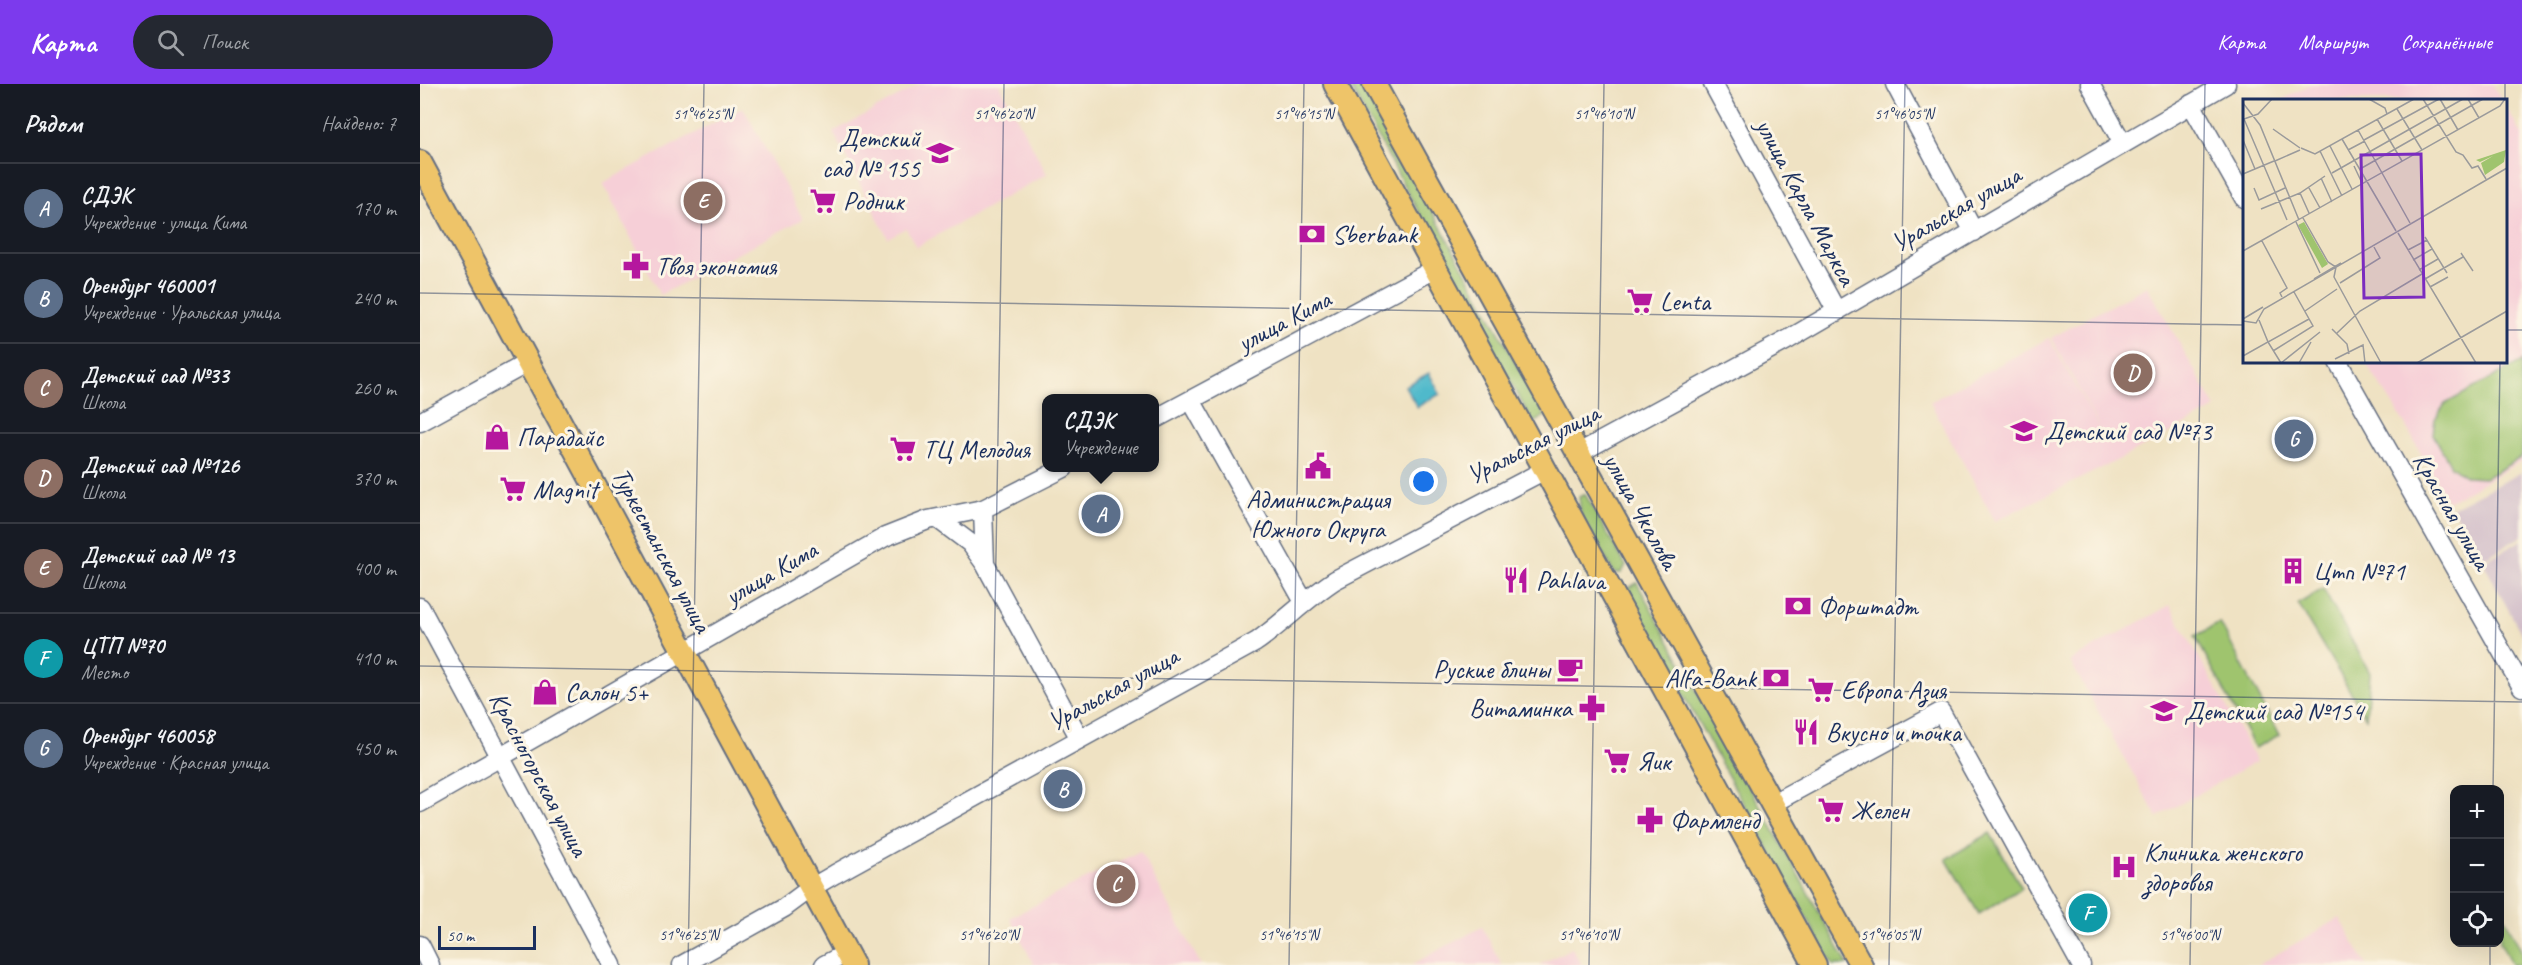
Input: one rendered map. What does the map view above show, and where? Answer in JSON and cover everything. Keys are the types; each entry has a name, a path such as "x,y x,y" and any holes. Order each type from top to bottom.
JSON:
{"main road":[{"path":"1335,84 1815,965"},
{"name":"улица Чкалова","path":"1374,84 1861,965"},
{"name":"Туркестанская улица","path":"420,162 850,959"},
{"name":"Уральская улица","path":"1545,470 1577,454"},
{"path":"1609,588 1641,570"}],"street":[{"name":"улица Карла Маркса","path":"1713,84 1837,312"},
{"path":"1895,84 1974,232"},
{"path":"2090,84 2123,144"},
{"name":"Уральская улица","path":"1577,454 1837,312 2226,84"},
{"path":"2191,104 2243,196"},
{"name":"улица Кима","path":"1159,417 1437,268"},
{"path":"420,422 529,362"},
{"name":"Красная улица","path":"2339,363 2522,687"},
{"path":"1191,400 1304,602"},
{"name":"Уральская улица","path":"682,965 784,908 811,888 1256,642 1282,623 1304,602 1335,580 1545,470"},
{"name":"улица Кима","path":"420,803 875,542 904,528 983,509 1056,472"},
{"path":"983,509 985,564"},
{"path":"938,519 970,543 985,564 1080,739"},
{"name":"Красногорская улица","path":"420,607 612,965"},
{"path":"1773,803 1941,712 2081,965"},
{"path":"420,945 430,965"},
{"path":"824,965 850,959"}],"shaded area":[{"name":"Детский сад № 155","path":"921,84 999,84 1047,174 916,247 906,228 888,238 833,132"},
{"path":"2311,84 2492,84 2501,99 2284,99"},
{"path":"743,107 803,219 660,295 603,183"},
{"path":"2507,109 2522,135 2522,461 2448,502 2398,412 2366,363 2507,363"},
{"path":"2147,286 2216,408 1995,521 1930,402 2049,338 2113,452 2051,338"},
{"path":"2522,472 2522,536 2480,561 2452,508"},
{"path":"2522,540 2522,635 2483,562"},
{"name":"Детский сад №154","path":"2170,605 2257,761 2157,817 2070,661"},
{"path":"1140,851 1201,965 1034,965 1010,918"},
{"path":"2340,918 2367,965 2258,965"},
{"path":"1482,927 1502,965 1411,965"},
{"path":"1572,948 1582,965 1539,965"}],"green space":[{"path":"1349,84 1362,84 1545,416 1533,423"},
{"path":"2522,361 2522,457 2485,478 2467,477 2451,466 2433,434 2435,419 2445,404"},
{"path":"1585,494 1626,566 1621,573 1614,573 1581,515 1579,497"},
{"path":"1637,583 1848,965 1833,965 1625,590"},
{"path":"2323,589 2370,673 2366,718 2298,604"},
{"path":"2220,623 2279,735 2255,748 2195,636"},
{"path":"1990,833 2022,888 1979,914 1946,859"},
{"path":"2504,917 2522,952 2522,965 2512,965 2503,947"}],"water":[{"path":"1429,373 1440,394 1417,407 1405,386"}],"place":[{"name":"Детский сад № 155","path":"940,153"},
{"name":"Детский сад № 13","path":"703,201"},
{"name":"Родник","path":"823,201"},
{"name":"Sberbank","path":"1312,234"},
{"name":"Твоя экономия","path":"636,266"},
{"name":"Lenta","path":"1640,301"},
{"name":"Детский сад №126","path":"2133,373"},
{"name":"Детский сад №73","path":"2024,431"},
{"name":"Парадайс","path":"497,437"},
{"name":"Оренбург 460058","path":"2294,439"},
{"name":"ТЦ Мелодия","path":"903,449"},
{"name":"Администрация Южного Округа","path":"1318,466"},
{"name":"Magnit","path":"513,489"},
{"name":"СДЭК","path":"1101,514"},
{"name":"Цтп №71","path":"2293,571"},
{"name":"Pahlava","path":"1516,580"},
{"name":"Форштадт","path":"1798,606"},
{"name":"Руские блины","path":"1570,669"},
{"name":"Alfa-Bank","path":"1776,678"},
{"name":"Европа Азия","path":"1821,690"},
{"name":"Салон 5+","path":"545,692"},
{"name":"Витаминка","path":"1592,708"},
{"name":"Детский сад №154","path":"2164,711"},
{"name":"Вкусно и точка","path":"1806,732"},
{"name":"Яик","path":"1617,761"},
{"name":"Оренбург 460001","path":"1063,789"},
{"name":"Желен","path":"1831,810"},
{"name":"Фармленд","path":"1650,820"},
{"name":"Клиника женского здоровья","path":"2124,867"},
{"name":"Детский сад №33","path":"1116,884"},
{"name":"ЦТП №70","path":"2088,913"}]}
